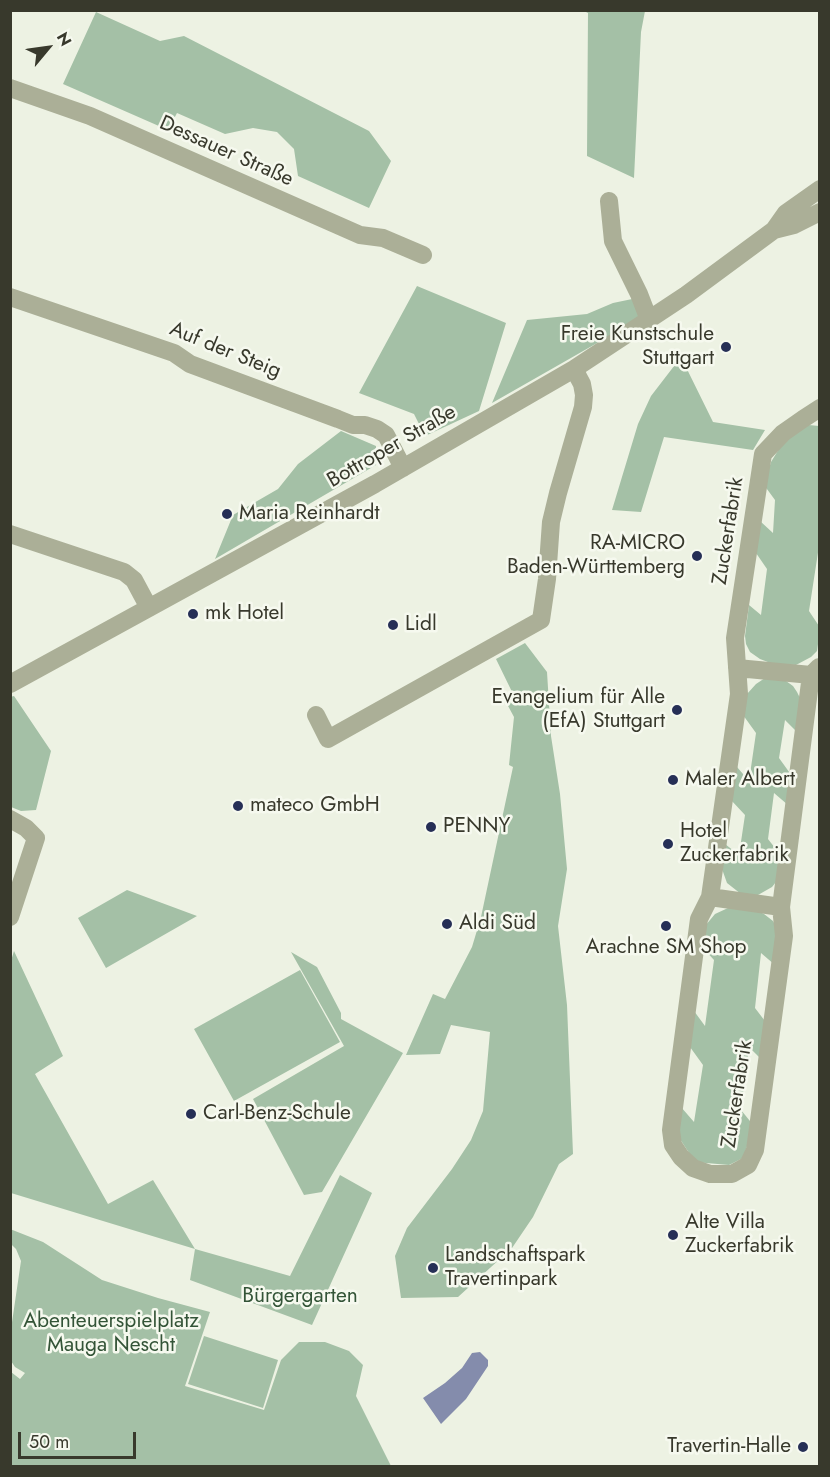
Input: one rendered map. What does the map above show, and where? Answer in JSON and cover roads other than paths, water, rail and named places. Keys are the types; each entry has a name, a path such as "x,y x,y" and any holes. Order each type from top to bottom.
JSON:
{"street":[{"name":"Dessauer Straße","path":"10,88 90,116 360,236 383,238 423,255"},
{"name":"Bottroper Straße","path":"10,684 404,468 574,369 686,295 774,230 786,213 819,189"},
{"path":"609,201 614,241 649,320"},
{"name":"Bottroper Straße","path":"774,230 794,225 819,212"},
{"name":"Auf der Steig","path":"10,297 174,353 190,364 338,419 377,429 386,435 404,468"},
{"path":"316,715 328,739 542,620 551,522 584,395 582,384 574,369"},
{"name":"Zuckerfabrik","path":"737,668 815,671 781,907 783,936 755,1150 748,1165 732,1173 710,1174 693,1168 681,1157 673,1145 671,1130 699,919 710,897 739,694 737,668 735,638 764,454 783,433 811,418 819,408"},
{"path":"10,534 124,572 134,580 150,608"},
{"path":"10,819 26,828 36,838 10,917"},
{"path":"710,897 781,907"}],"water":[{"path":"480,1352 488,1360 488,1366 466,1399 441,1424 423,1398 462,1368 472,1353"}],"place":[{"name":"Freie Kunstschule Stuttgart","path":"726,347"},
{"name":"Maria Reinhardt","path":"227,514"},
{"name":"RA-MICRO Baden-Württemberg","path":"697,556"},
{"name":"mk Hotel","path":"193,614"},
{"name":"Lidl","path":"393,625"},
{"name":"Evangelium für Alle (EfA) Stuttgart","path":"677,710"},
{"name":"Maler Albert","path":"673,780"},
{"name":"mateco GmbH","path":"238,806"},
{"name":"PENNY","path":"431,827"},
{"name":"Hotel Zuckerfabrik","path":"668,844"},
{"name":"Aldi Süd","path":"447,924"},
{"name":"Arachne SM Shop","path":"666,926"},
{"name":"Carl-Benz-Schule","path":"191,1114"},
{"name":"Alte Villa Zuckerfabrik","path":"673,1235"},
{"name":"Landschaftspark Travertinpark","path":"433,1268"},
{"name":"Travertin-Halle","path":"803,1447"}],"park label":[{"name":"Bürgergarten","path":"300,1297"},
{"name":"Abenteuerspielplatz Mauga Nescht","path":"111,1334"}]}
